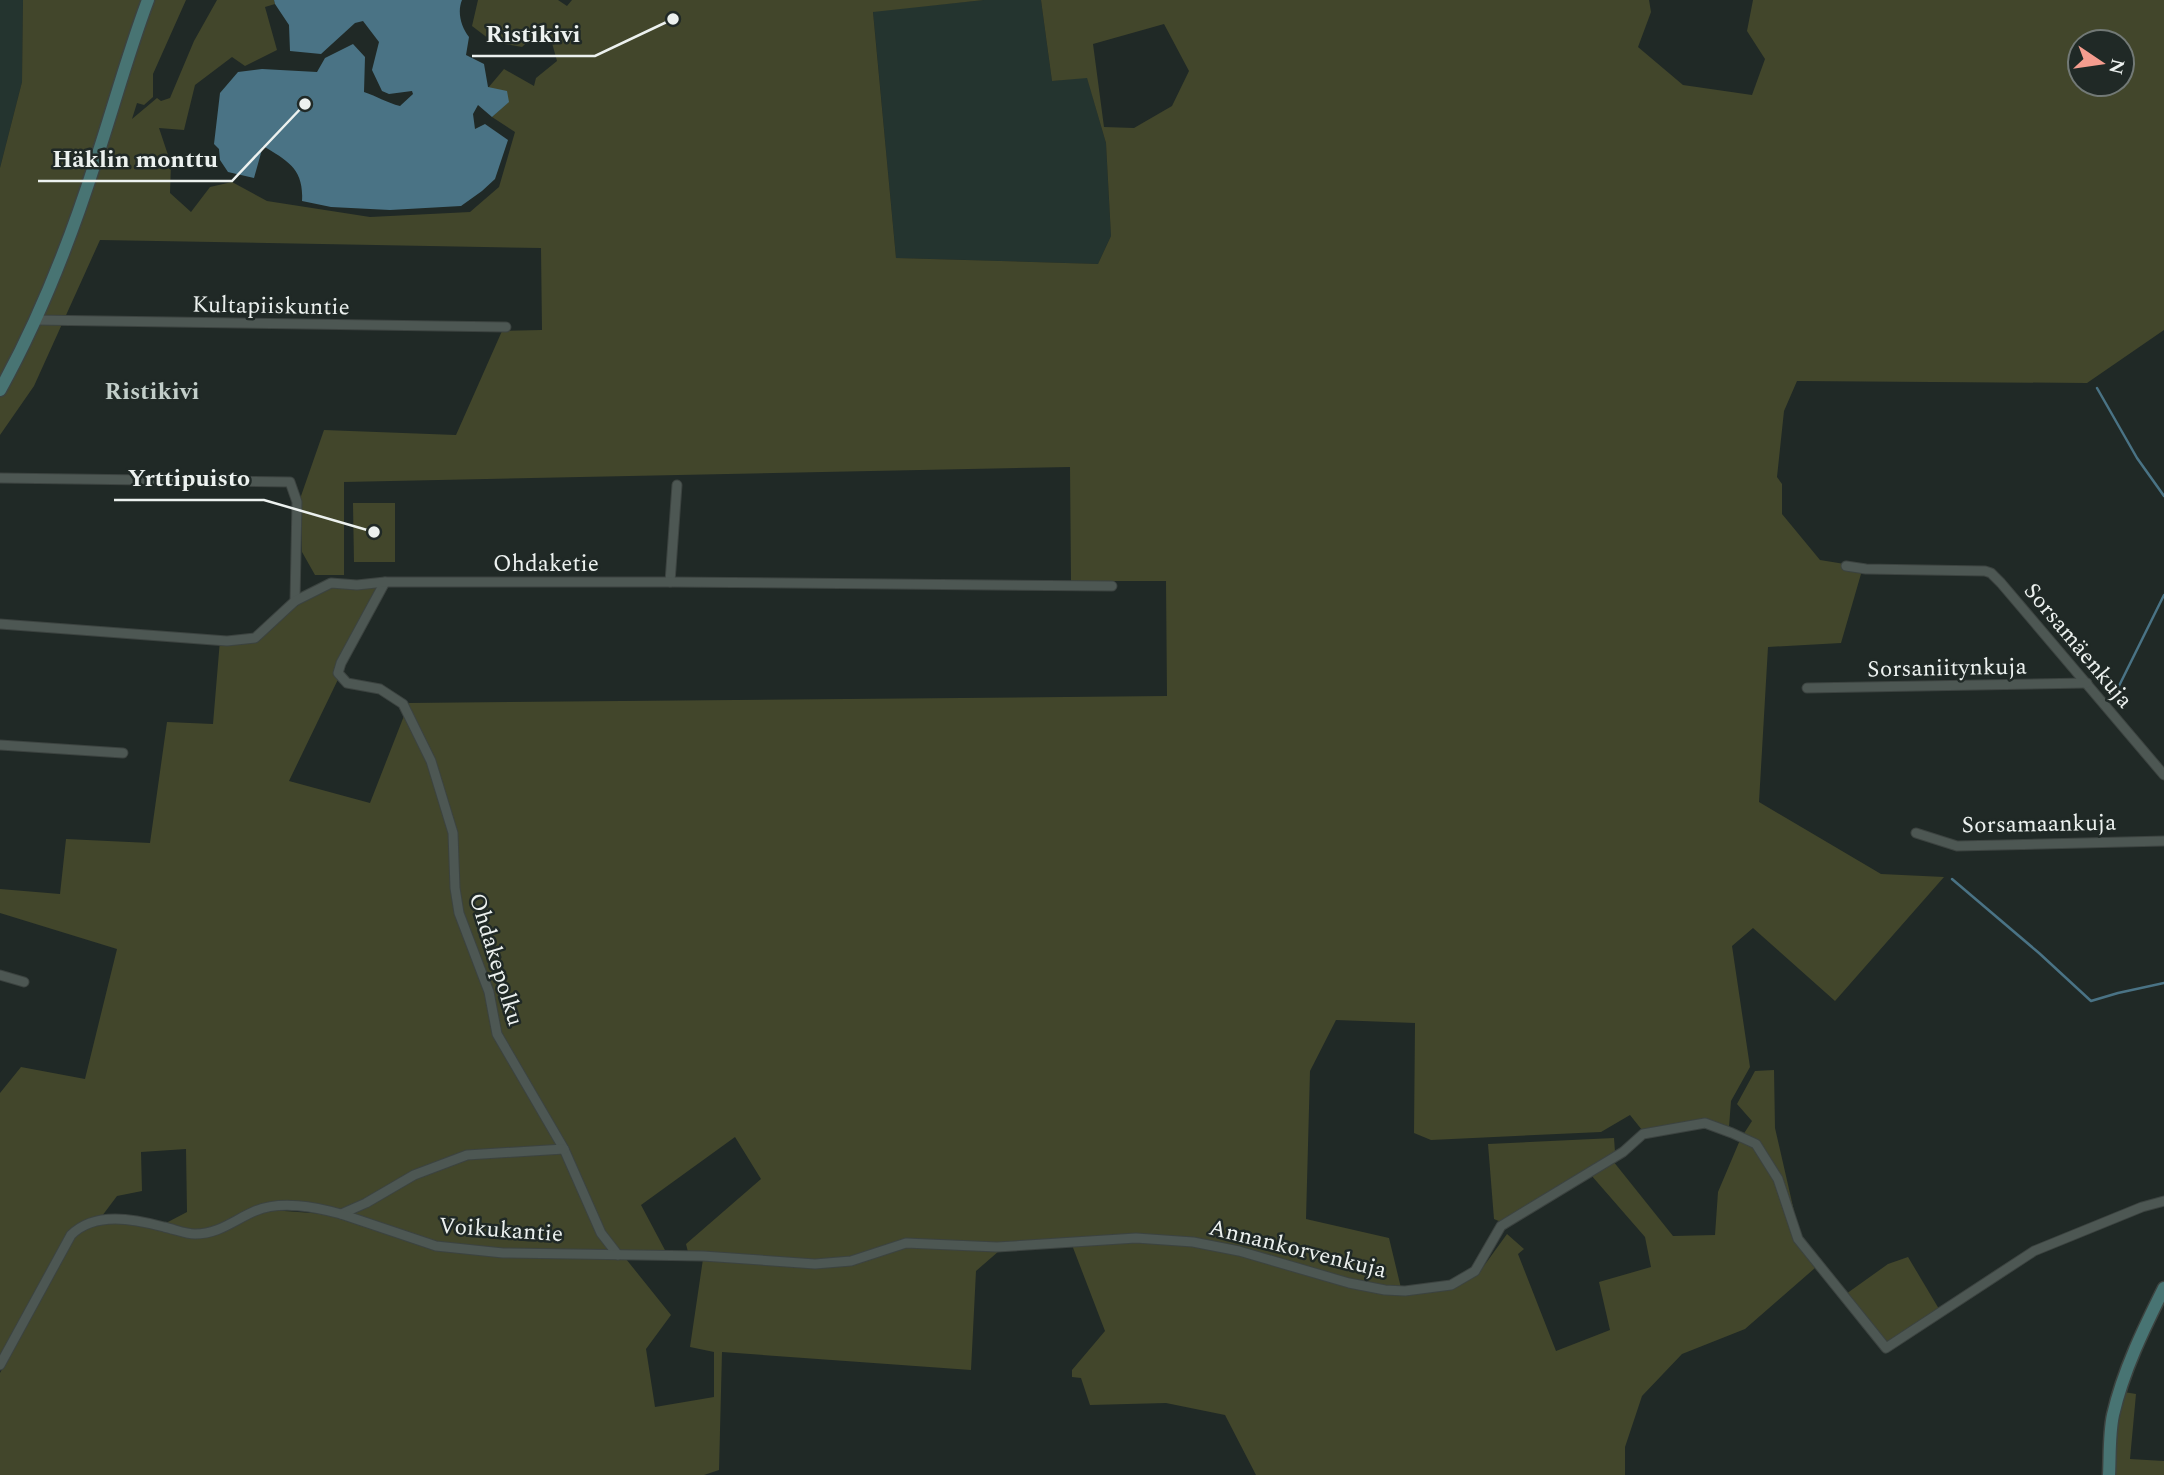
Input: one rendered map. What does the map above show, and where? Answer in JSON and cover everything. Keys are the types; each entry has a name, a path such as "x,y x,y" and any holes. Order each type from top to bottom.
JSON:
{"main road":[{"path":"0,390 35,320 78,214 148,0"},
{"path":"2109,1475 2112,1418 2118,1396 2135,1350 2164,1288"}],"street":[{"name":"Kultapiiskuntie","path":"35,320 506,327"},
{"path":"0,478 290,482 297,502 295,601"},
{"path":"670,582 677,485"},
{"name":"Sorsamäenkuja","path":"1846,566 1991,573 2164,775"},
{"name":"Ohdakepolku","path":"385,582 338,673 347,683 380,689 403,705 430,761 453,832 455,888 459,913 489,992 498,1034 564,1149 601,1233 618,1255"},
{"name":"Ohdaketie","path":"0,624 228,641 255,638 295,601 331,583 670,582 1112,586"},
{"name":"Sorsaniitynkuja","path":"1807,688 2087,683"},
{"path":"0,745 123,753"},
{"name":"Sorsamaankuja","path":"1916,833 1957,846 2164,841"},
{"path":"0,975 24,982"},
{"name":"Annankorvenkuja","path":"1089,1242 1136,1238 1192,1242 1239,1251 1349,1283 1385,1290 1417,1290 1451,1285 1475,1271 1501,1226 1623,1152 1643,1134 1705,1123 1756,1144 1778,1179 1798,1239 1886,1348 2034,1251 2142,1207 2164,1201"},
{"path":"341,1214 414,1175 467,1155 564,1149"},
{"name":"Voikukantie","path":"0,1365 71,1235 81,1226 99,1220 120,1219 160,1225 191,1234 210,1233 256,1211 271,1207 297,1207 341,1214 436,1246 503,1253 703,1256 815,1264 851,1261 906,1243 997,1247 1089,1242"}],"shaded area":[{"path":"0,0 23,0 22,82 0,168"},
{"path":"984,0 1041,0 1052,81 1087,77 1106,143 1111,236 1098,264 896,258 873,11"}],"green space":[{"path":"23,0 186,0 153,74 153,97 144,105 137,103 132,119 157,98 161,101 170,98 194,41 217,0 274,0 275,4 265,7 277,50 245,66 232,57 195,85 184,130 159,128 171,164 170,193 191,212 210,187 232,182 267,201 370,217 470,212 499,187 515,132 492,117 508,102 488,88 504,69 534,86 536,78 557,61 552,43 531,39 522,47 493,42 472,26 478,0 558,0 567,6 572,0 984,0 873,12 896,258 1098,264 1111,236 1106,143 1087,78 1052,81 1041,0 1649,0 1651,12 1638,47 1683,85 1752,95 1765,59 1747,31 1753,0 2164,0 2164,330 2087,383 1797,381 1784,411 1777,477 1782,484 1782,514 1820,560 1863,567 1841,643 1768,647 1759,802 1881,874 1944,877 1835,1001 1753,928 1732,946 1750,1067 1731,1101 1729,1127 1705,1119 1642,1130 1630,1115 1601,1132 1431,1140 1414,1133 1415,1023 1336,1020 1310,1071 1306,1219 1389,1238 1401,1288 1350,1280 1194,1238 1000,1244 906,1239 850,1258 816,1261 688,1252 686,1244 761,1179 735,1137 641,1205 666,1252 504,1250 437,1243 293,1203 209,1230 191,1232 166,1223 187,1212 186,1149 141,1152 142,1191 117,1196 102,1216 81,1222 68,1234 0,1358 0,1093 21,1067 85,1079 117,949 0,913 0,889 60,894 66,839 150,843 167,722 213,724 220,640 255,638 295,601 331,583 385,582 289,781 370,803 409,703 1167,696 1166,581 1071,581 1070,467 344,482 344,575 315,575 302,552 301,496 324,430 456,435 502,331 542,330 541,248 100,240 34,386 0,435 0,168 22,82","holes":["1164,24 1189,71 1172,106 1134,128 1104,127 1093,44"]},
{"path":"353,503 395,503 395,562 354,562"},
{"path":"1774,1070 1775,1128 1794,1211 1781,1178 1743,1135 1752,1121 1737,1104 1755,1071"},
{"path":"1614,1138 1615,1152 1501,1222 1494,1219 1488,1144"},
{"path":"1740,1140 1754,1148 1774,1181 1795,1242 1815,1268 1745,1329 1682,1354 1642,1396 1625,1447 1625,1475 1256,1475 1225,1415 1166,1403 1090,1405 1081,1378 1072,1377 1072,1370 1105,1331 1072,1245 1136,1240 1192,1245 1405,1294 1453,1289 1478,1274 1507,1234 1524,1249 1518,1254 1556,1351 1610,1330 1599,1282 1651,1267 1645,1237 1591,1175 1613,1161 1673,1236 1715,1235 1718,1192"},
{"path":"271,1210 325,1214 435,1250 626,1259 671,1315 646,1349 655,1407 714,1397 714,1352 690,1347 703,1259 817,1267 906,1246 999,1251 976,1271 971,1370 722,1352 719,1470 704,1475 0,1475 0,1373 73,1238 86,1228 115,1222 176,1235 202,1237 222,1232"},
{"path":"1908,1257 1939,1309 1885,1343 1846,1294 1888,1264"},
{"path":"2124,1392 2136,1394 2130,1459 2164,1461 2164,1475 2112,1475"}],"water":[{"path":"274,0 462,0 461,19 469,37 466,55 484,64 488,87 507,91 509,102 492,117 478,105 473,114 475,129 485,124 508,140 495,179 461,206 390,210 331,207 302,201 300,181 293,167 263,146 254,178 228,172 220,160 219,149 214,144 220,93 238,72 262,69 317,72 325,58 353,44 365,57 364,92 400,106 413,94 412,91 389,94 382,91 372,70 379,42 363,21 355,23 321,54 290,51 289,25"}],"waterway":[{"path":"2097,388 2137,458 2164,496"},
{"path":"2114,696 2164,595"},
{"path":"1952,879 2091,1001 2164,983"}],"place":[{"name":"Ristikivi","path":"673,19"},
{"name":"Häklin monttu","path":"305,104"},
{"name":"Yrttipuisto","path":"374,532"}],"district":[{"name":"Ristikivi","path":"152,391"}]}
